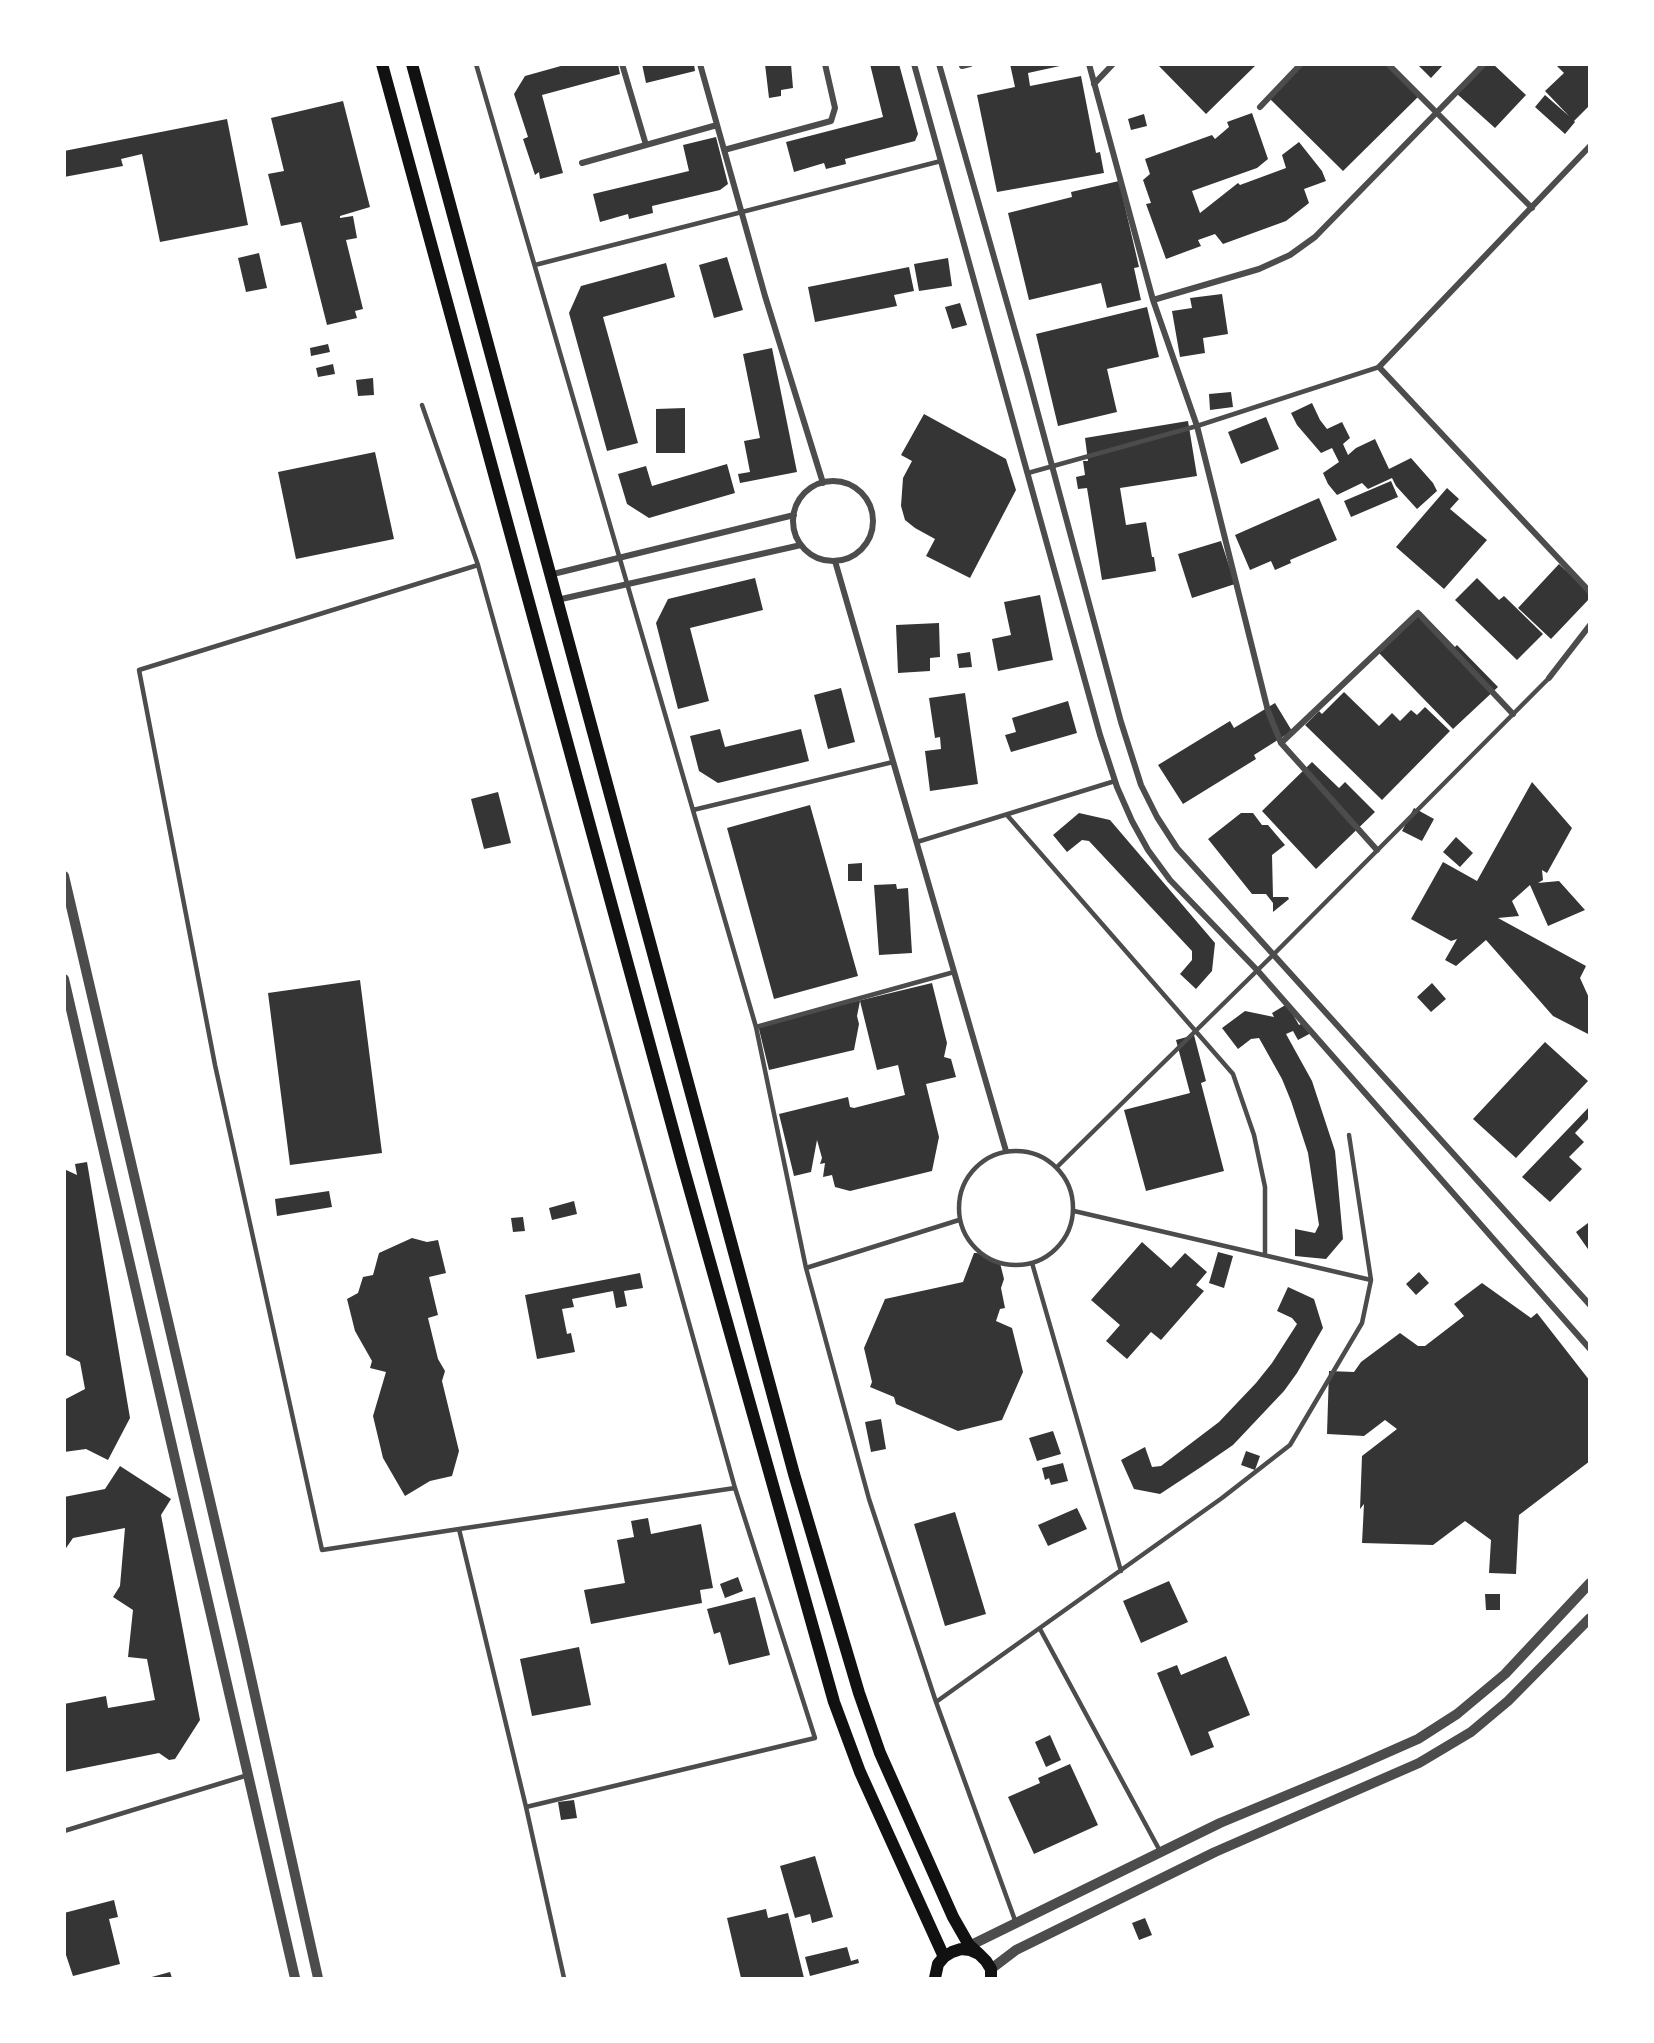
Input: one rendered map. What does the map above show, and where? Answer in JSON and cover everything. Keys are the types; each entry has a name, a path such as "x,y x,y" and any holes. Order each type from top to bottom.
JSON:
{"main road":[{"path":"382,64 683,1166 834,1702 860,1772 944,1957"},
{"path":"412,64 794,1474 860,1692 880,1753 965,1947 979,1954 986,1961 991,1976"},
{"path":"935,1978 938,1964 944,1957 965,1947"}],"street":[{"path":"622,64 646,146"},
{"path":"700,64 765,296 823,483"},
{"path":"724,150 831,121 835,108 825,64"},
{"path":"914,64 1100,735 1115,781 1132,821 1148,850 1170,880 1257,970 1590,1349"},
{"path":"939,64 1052,466 1121,723 1141,785 1156,818 1177,848 1590,1305"},
{"path":"1089,64 1153,300 1197,426 1269,711 1281,743 1377,850"},
{"path":"1094,84 1113,64"},
{"path":"1260,107 1301,64"},
{"path":"1388,64 1532,208"},
{"path":"1153,300 1259,269 1290,255 1315,237 1484,64"},
{"path":"582,163 717,125"},
{"path":"1590,146 1379,367 1590,592"},
{"path":"836,482 855,489 868,503 873,515 873,529 868,541 860,551 848,558 835,561 816,557 801,545 796,536 794,515 797,504 804,495 823,483 836,482"},
{"path":"549,575 794,515"},
{"path":"556,600 801,545"},
{"path":"835,561 1006,1151"},
{"path":"1281,743 1418,613 1513,714"},
{"path":"1549,678 1590,625"},
{"path":"64,876 243,1642 318,1978"},
{"path":"64,980 295,1978"},
{"path":"965,1947 1220,1824 1418,1739 1458,1714 1505,1674 1590,1583"},
{"path":"991,1976 1016,1950 1215,1852 1419,1763 1471,1732 1500,1707 1590,1618"}],"lane":[{"path":"476,64 756,1027 806,1269 869,1499 936,1702 1016,1923"},
{"path":"534,265 941,161"},
{"path":"1028,473 1197,426 1379,367"},
{"path":"422,405 478,565 735,1488 815,1738 526,1807"},
{"path":"478,565 139,670 215,1065 322,1550 735,1488"},
{"path":"1057,1167 1273,955 1549,678"},
{"path":"693,810 893,762"},
{"path":"916,842 1115,781"},
{"path":"1007,815 1233,1074 1254,1135 1265,1188 1265,1255"},
{"path":"756,1027 954,972"},
{"path":"936,1702 1222,1498 1290,1445 1362,1323 1371,1280 1349,1135"},
{"path":"1024,1150 1042,1156 1057,1167 1070,1188 1074,1211 1070,1228 1061,1244 1048,1256 1032,1263 1013,1265 995,1261 979,1252 967,1238 960,1220 958,1202 963,1184 973,1168 988,1157 1006,1151 1024,1150"},
{"path":"1074,1211 1371,1280"},
{"path":"806,1269 960,1220"},
{"path":"1032,1263 1121,1571"},
{"path":"459,1529 526,1807 564,1978"},
{"path":"1040,1629 1161,1852"},
{"path":"64,1831 249,1775"}],"building":[{"path":"568,64 618,64 620,74 542,95 563,173 540,179 539,172 535,175 523,139 528,137 514,94 525,76"},
{"path":"642,64 694,64 695,71 646,83"},
{"path":"765,64 791,64 793,88 781,90 781,96 769,98"},
{"path":"870,64 899,64 918,134 915,141 845,159 846,164 826,169 824,163 794,172 786,142 883,117"},
{"path":"1010,64 1069,64 1028,73 1030,86 1081,76 1096,153 1100,152 1104,173 997,192 977,95 1015,87"},
{"path":"1157,64 1257,64 1206,114"},
{"path":"1301,64 1389,64 1420,95 1343,171 1268,97"},
{"path":"1417,64 1444,64 1431,78"},
{"path":"1482,64 1493,64 1526,95 1495,128 1456,93"},
{"path":"1555,64 1590,64 1590,105 1565,134 1535,107 1545,95 1569,116 1545,91 1564,73"},
{"path":"343,101 370,207 340,216 340,218 353,216 357,238 346,240 363,309 355,311 357,318 327,325 301,222 281,226 268,174 284,171 271,118"},
{"path":"1252,113 1268,159 1257,168 1192,191 1200,213 1238,183 1240,185 1286,168 1282,155 1299,142 1322,171 1326,181 1304,189 1309,203 1286,221 1223,244 1215,234 1198,240 1201,246 1166,259 1146,204 1151,203 1143,180 1150,174 1145,159 1212,135 1215,139 1229,127 1227,122"},
{"path":"1144,114 1147,126 1131,130 1128,119"},
{"path":"227,119 248,225 160,242 142,154 121,159 123,166 64,177 64,151"},
{"path":"716,137 728,184 720,190 652,206 653,213 629,219 628,214 600,222 593,194 689,171 683,145"},
{"path":"1119,181 1139,267 1134,268 1141,300 1107,308 1101,283 1029,300 1008,213 1072,197 1071,192"},
{"path":"259,253 267,288 246,292 238,258"},
{"path":"727,257 743,310 714,318 699,265"},
{"path":"948,258 952,286 919,291 914,264"},
{"path":"666,263 675,297 603,317 638,443 607,451 569,313 581,286"},
{"path":"909,267 914,291 894,295 897,306 815,322 808,287"},
{"path":"1222,294 1228,334 1203,338 1205,353 1180,357 1172,311 1192,308 1190,298"},
{"path":"960,303 967,325 952,329 945,307"},
{"path":"1147,307 1159,357 1107,369 1117,412 1058,426 1036,334"},
{"path":"328,344 330,352 311,356 310,348"},
{"path":"772,348 797,472 740,483 738,474 750,472 744,441 760,438 743,354"},
{"path":"333,364 335,374 318,377 316,368"},
{"path":"373,378 374,395 358,396 356,380"},
{"path":"1231,392 1233,407 1210,410 1209,394"},
{"path":"1312,403 1327,429 1342,422 1350,438 1343,444 1348,455 1356,448 1375,439 1389,469 1411,458 1433,483 1437,491 1417,509 1396,486 1392,478 1368,489 1362,483 1337,495 1323,473 1339,462 1332,448 1321,453 1297,425 1291,413"},
{"path":"685,408 685,453 656,453 656,409"},
{"path":"924,414 1006,459 1016,490 970,578 926,556 935,539 905,520 901,506 903,478 912,461 901,455"},
{"path":"1266,417 1279,449 1241,464 1228,432"},
{"path":"1188,421 1197,476 1120,488 1126,525 1146,522 1156,571 1102,580 1087,488 1078,489 1076,477 1085,475 1083,461 1088,461 1085,438"},
{"path":"375,452 394,539 296,559 278,472"},
{"path":"727,464 735,493 649,518 627,504 618,474 646,466 652,486"},
{"path":"1391,481 1398,497 1351,517 1344,501"},
{"path":"1447,488 1459,499 1450,509 1487,540 1444,589 1396,547"},
{"path":"1319,498 1337,540 1290,560 1291,563 1275,570 1271,561 1250,570 1235,535"},
{"path":"1221,541 1235,584 1192,598 1178,554"},
{"path":"1559,564 1590,593 1590,598 1551,639 1518,608"},
{"path":"755,578 763,610 690,628 709,701 678,709 656,623 668,599"},
{"path":"1477,578 1499,600 1504,596 1543,634 1517,660 1455,600"},
{"path":"1040,595 1053,660 998,671 992,639 1011,635 1004,602"},
{"path":"1421,612 1498,687 1453,729 1379,653"},
{"path":"939,623 940,657 930,658 930,671 898,673 896,625"},
{"path":"970,652 972,667 959,668 957,654"},
{"path":"841,688 855,742 828,749 814,695"},
{"path":"1344,692 1379,726 1392,713 1400,721 1411,710 1417,715 1425,707 1450,731 1382,800 1305,725 1319,711 1322,714"},
{"path":"965,693 978,784 930,791 925,751 941,749 940,737 935,738 929,698"},
{"path":"1068,701 1077,733 1011,752 1005,735 1016,732 1012,718"},
{"path":"1275,703 1292,731 1254,755 1256,759 1183,804 1158,765 1230,721 1234,728"},
{"path":"720,729 725,747 801,729 809,761 718,783 699,771 690,736"},
{"path":"1312,762 1339,788 1345,782 1375,812 1316,869 1262,811"},
{"path":"1532,782 1572,828 1547,873 1542,870 1543,880 1538,883 1559,881 1585,910 1548,926 1530,885 1512,901 1519,916 1498,918 1586,966 1580,978 1590,1000 1590,1035 1553,1016 1486,940 1456,966 1445,960 1457,939 1451,941 1411,919 1443,862 1477,881"},
{"path":"498,792 511,843 484,849 471,799"},
{"path":"810,805 858,976 774,999 727,828"},
{"path":"1414,808 1434,819 1422,841 1402,831"},
{"path":"1079,813 1110,820 1215,943 1212,971 1196,989 1180,974 1192,960 1192,951 1089,841 1082,840 1067,852 1053,835"},
{"path":"1241,813 1253,813 1262,825 1268,825 1285,845 1272,855 1273,897 1288,897 1289,899 1273,912 1273,903 1266,894 1252,894 1208,839"},
{"path":"1456,837 1473,853 1460,867 1443,852"},
{"path":"862,863 862,881 848,881 848,864"},
{"path":"896,884 897,889 908,888 912,953 879,955 874,885"},
{"path":"360,980 382,1153 290,1165 268,993"},
{"path":"932,983 947,1043 944,1057 951,1059 956,1077 926,1084 939,1137 932,1171 850,1191 835,1187 832,1175 823,1177 825,1163 820,1164 822,1158 817,1140 811,1172 794,1176 779,1114 848,1097 850,1107 854,1108 905,1095 898,1065 877,1070 860,1001 857,1016 859,1024 854,1050 769,1070 758,1025"},
{"path":"1432,983 1446,999 1431,1012 1417,997"},
{"path":"1287,1004 1299,1025 1305,1022 1311,1033 1298,1040 1293,1031 1286,1034 1312,1081 1335,1151 1343,1239 1326,1259 1295,1256 1295,1229 1315,1233 1319,1225 1308,1153 1282,1079 1259,1038 1251,1039 1238,1049 1222,1028 1245,1011 1274,1017 1272,1013"},
{"path":"1194,1035 1206,1081 1201,1083 1224,1171 1146,1191 1124,1110 1190,1093 1176,1040"},
{"path":"1545,1042 1588,1081 1516,1158 1473,1119"},
{"path":"1590,1106 1590,1117 1575,1133 1584,1142 1569,1157 1582,1169 1550,1202 1522,1177"},
{"path":"87,1162 130,1418 108,1460 86,1449 64,1452 64,1400 85,1389 80,1362 64,1354 64,1169 77,1175 75,1164"},
{"path":"329,1191 332,1207 277,1216 275,1199"},
{"path":"574,1201 577,1214 552,1220 549,1208"},
{"path":"523,1217 525,1231 513,1232 511,1218"},
{"path":"1588,1223 1590,1226 1590,1252 1576,1232"},
{"path":"412,1238 427,1242 438,1240 446,1273 429,1277 438,1315 428,1318 438,1359 445,1371 442,1381 459,1451 452,1476 430,1481 405,1496 383,1458 373,1416 386,1372 370,1368 372,1361 355,1331 347,1299 358,1293 363,1277 373,1275 379,1253"},
{"path":"1142,1242 1171,1268 1185,1253 1207,1272 1196,1285 1204,1291 1161,1340 1151,1332 1127,1359 1106,1341 1120,1325 1091,1300"},
{"path":"1218,1252 1233,1256 1224,1288 1209,1283"},
{"path":"974,1253 1000,1263 1004,1279 1001,1288 1005,1308 1000,1309 996,1321 1012,1328 1023,1372 1002,1420 958,1431 896,1404 894,1397 870,1387 872,1382 864,1348 885,1299 963,1282"},
{"path":"1419,1272 1429,1283 1416,1295 1406,1284"},
{"path":"640,1273 643,1288 624,1291 627,1306 616,1308 613,1291 572,1299 574,1307 562,1309 567,1334 571,1333 575,1352 537,1359 525,1295"},
{"path":"1482,1283 1531,1318 1537,1313 1590,1381 1590,1461 1519,1515 1516,1574 1489,1573 1491,1540 1465,1521 1433,1545 1362,1543 1364,1504 1360,1509 1362,1456 1397,1429 1385,1420 1364,1436 1327,1434 1329,1371 1354,1372 1361,1362 1400,1333 1418,1346 1425,1346 1464,1316 1454,1304"},
{"path":"1288,1287 1314,1299 1323,1328 1284,1391 1233,1445 1160,1494 1134,1489 1121,1460 1145,1447 1152,1467 1161,1466 1219,1422 1272,1363 1297,1324 1292,1318 1277,1311"},
{"path":"881,1419 886,1449 871,1452 865,1422"},
{"path":"1053,1431 1061,1454 1037,1461 1029,1438"},
{"path":"1246,1451 1260,1456 1255,1470 1241,1465"},
{"path":"1063,1463 1068,1481 1051,1485 1049,1478 1045,1480 1042,1468"},
{"path":"120,1466 171,1499 161,1515 200,1720 175,1759 169,1760 159,1753 64,1772 64,1704 106,1696 108,1708 155,1700 147,1659 128,1657 133,1610 113,1597 120,1586 125,1528 73,1538 64,1551 64,1497 105,1489"},
{"path":"1077,1508 1087,1529 1048,1546 1038,1525"},
{"path":"955,1512 986,1614 945,1626 914,1524"},
{"path":"648,1518 651,1534 701,1524 713,1588 700,1590 702,1603 591,1624 584,1590 625,1583 617,1540 634,1537 631,1521"},
{"path":"738,1577 743,1591 725,1598 720,1584"},
{"path":"1169,1581 1188,1622 1141,1643 1123,1601"},
{"path":"1485,1594 1500,1594 1500,1610 1486,1610"},
{"path":"755,1597 770,1655 729,1665 720,1632 714,1634 707,1609"},
{"path":"579,1647 591,1705 532,1716 520,1659"},
{"path":"1226,1656 1250,1715 1208,1732 1214,1747 1191,1756 1157,1673 1177,1665 1181,1675"},
{"path":"1050,1735 1061,1760 1046,1767 1035,1742"},
{"path":"1070,1764 1098,1825 1034,1854 1008,1797 1040,1783 1038,1778"},
{"path":"574,1800 577,1818 561,1820 558,1802"},
{"path":"815,1856 833,1917 812,1923 810,1914 795,1918 780,1866"},
{"path":"114,1900 118,1917 109,1919 120,1964 73,1976 64,1949 64,1913"},
{"path":"766,1909 768,1918 788,1913 804,1978 741,1978 727,1918"},
{"path":"1145,1918 1152,1935 1139,1940 1132,1923"},
{"path":"847,1947 851,1961 858,1959 859,1963 810,1976 805,1957"},
{"path":"170,1972 172,1978 148,1978"}]}
